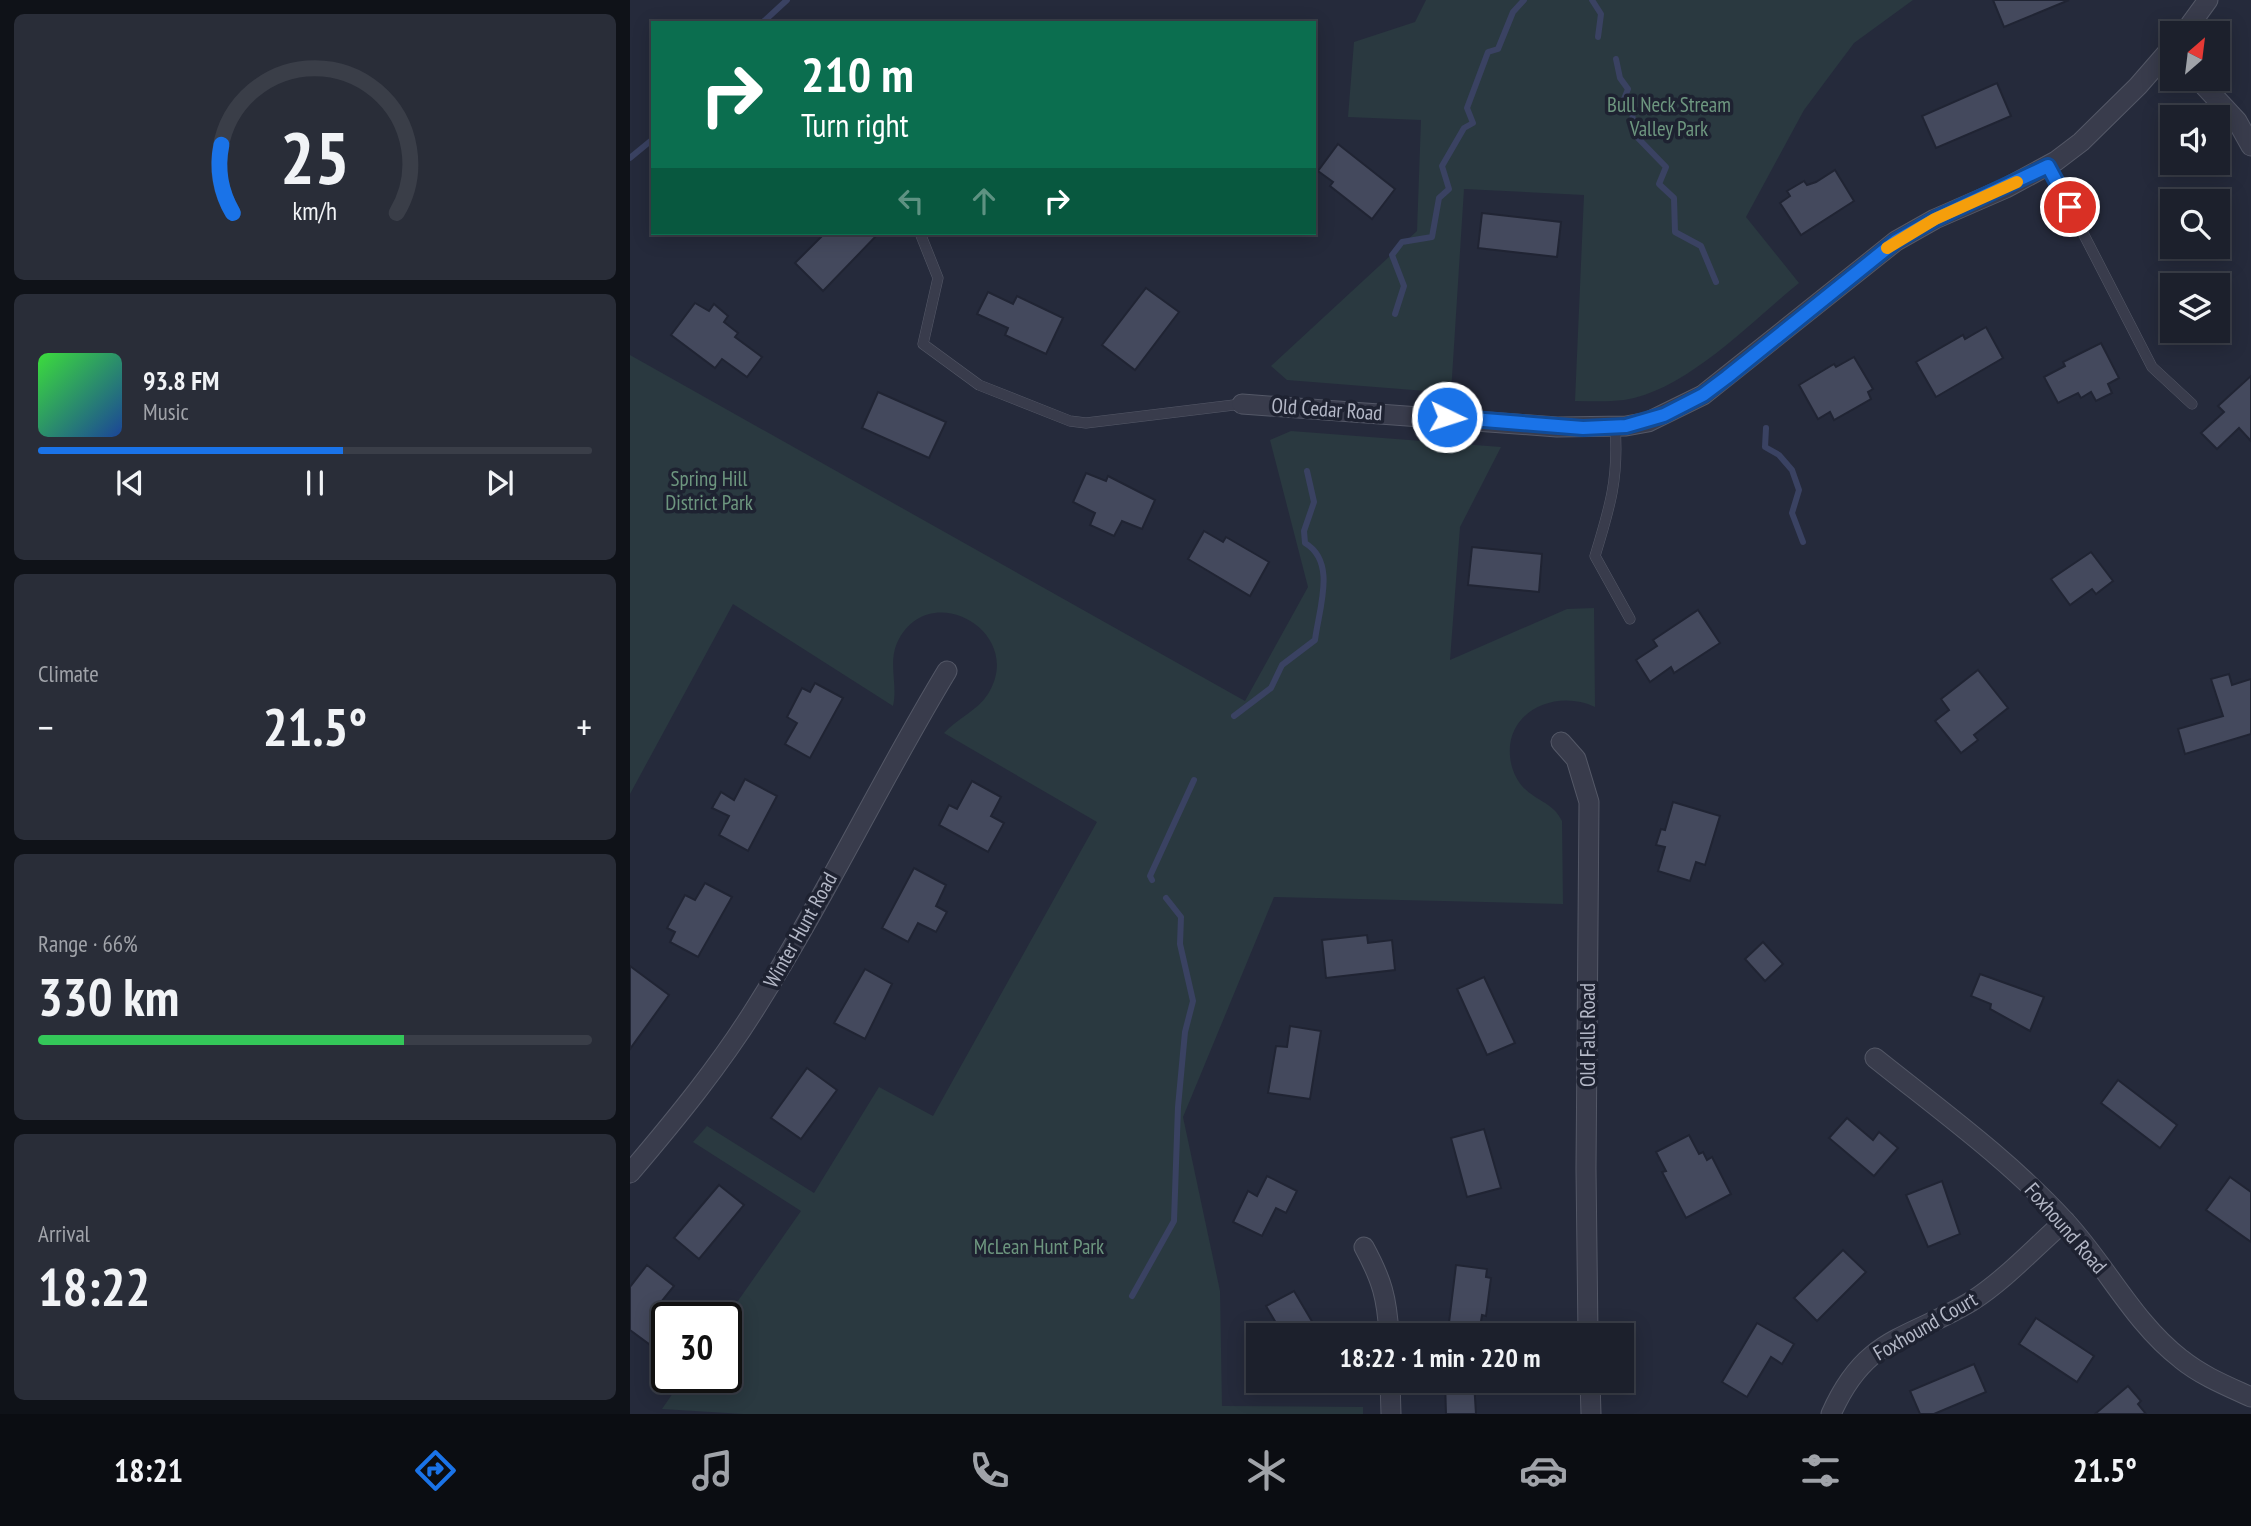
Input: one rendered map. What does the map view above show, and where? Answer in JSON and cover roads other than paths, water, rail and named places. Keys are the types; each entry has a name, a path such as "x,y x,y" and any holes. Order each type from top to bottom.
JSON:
{"street":[{"path":"2193,21 2208,0"},
{"name":"Old Cedar Road","path":"1242,404 1557,427 1615,426 1648,422 1703,395 1896,241 1935,219 2048,166 2081,142 2160,62"},
{"path":"2209,91 2236,121 2251,146"},
{"name":"Winter Hunt Road","path":"630,1173 719,1063 759,1002 947,671"},
{"name":"Old Falls Road","path":"1561,742 1576,759 1588,802 1588,1323"},
{"name":"Foxhound Road","path":"1875,1058 2003,1161 2065,1221 2153,1333 2195,1369 2251,1398"},
{"name":"Foxhound Court","path":"1831,1414 1840,1393 1863,1363 1911,1329 1974,1299 2065,1221"},
{"path":"1364,1247 1382,1280 1388,1323"},
{"path":"1390,1393 1391,1414"},
{"path":"1590,1393 1591,1414"}],"lane":[{"path":"2048,166 2152,366 2192,404"},
{"name":"Old Cedar Road","path":"921,235 938,278 923,344 979,385 1070,421 1087,423 1242,404"},
{"path":"1615,426 1618,464 1613,500 1595,556 1630,619"}],"waterway":[{"path":"764,21 787,0"},
{"path":"1395,314 1404,286 1392,255 1402,242 1432,237 1439,198 1449,189 1442,166 1464,128 1473,123 1467,108 1488,52 1498,49 1513,12 1524,0"},
{"path":"1592,0 1601,14 1598,37"},
{"path":"1616,59 1620,78 1628,89 1622,104 1632,110 1634,134 1666,167 1659,184 1674,198 1675,232 1701,246 1716,282"},
{"path":"630,158 651,141"},
{"path":"1766,428 1765,447 1779,455 1792,470 1799,490 1792,513 1803,542"},
{"path":"1234,716 1271,688 1282,665 1315,640 1324,587 1321,562 1315,551 1305,543 1304,531 1314,502 1307,471"},
{"path":"1152,880 1150,876 1194,780"},
{"path":"1132,1296 1174,1221 1178,1107 1185,1032 1193,1001 1180,944 1181,917 1166,898"}],"park label":[{"name":"Bull Neck Stream Valley Park","path":"1669,116"},
{"name":"Spring Hill District Park","path":"709,490"},
{"name":"McLean Hunt Park","path":"1039,1246"}]}
